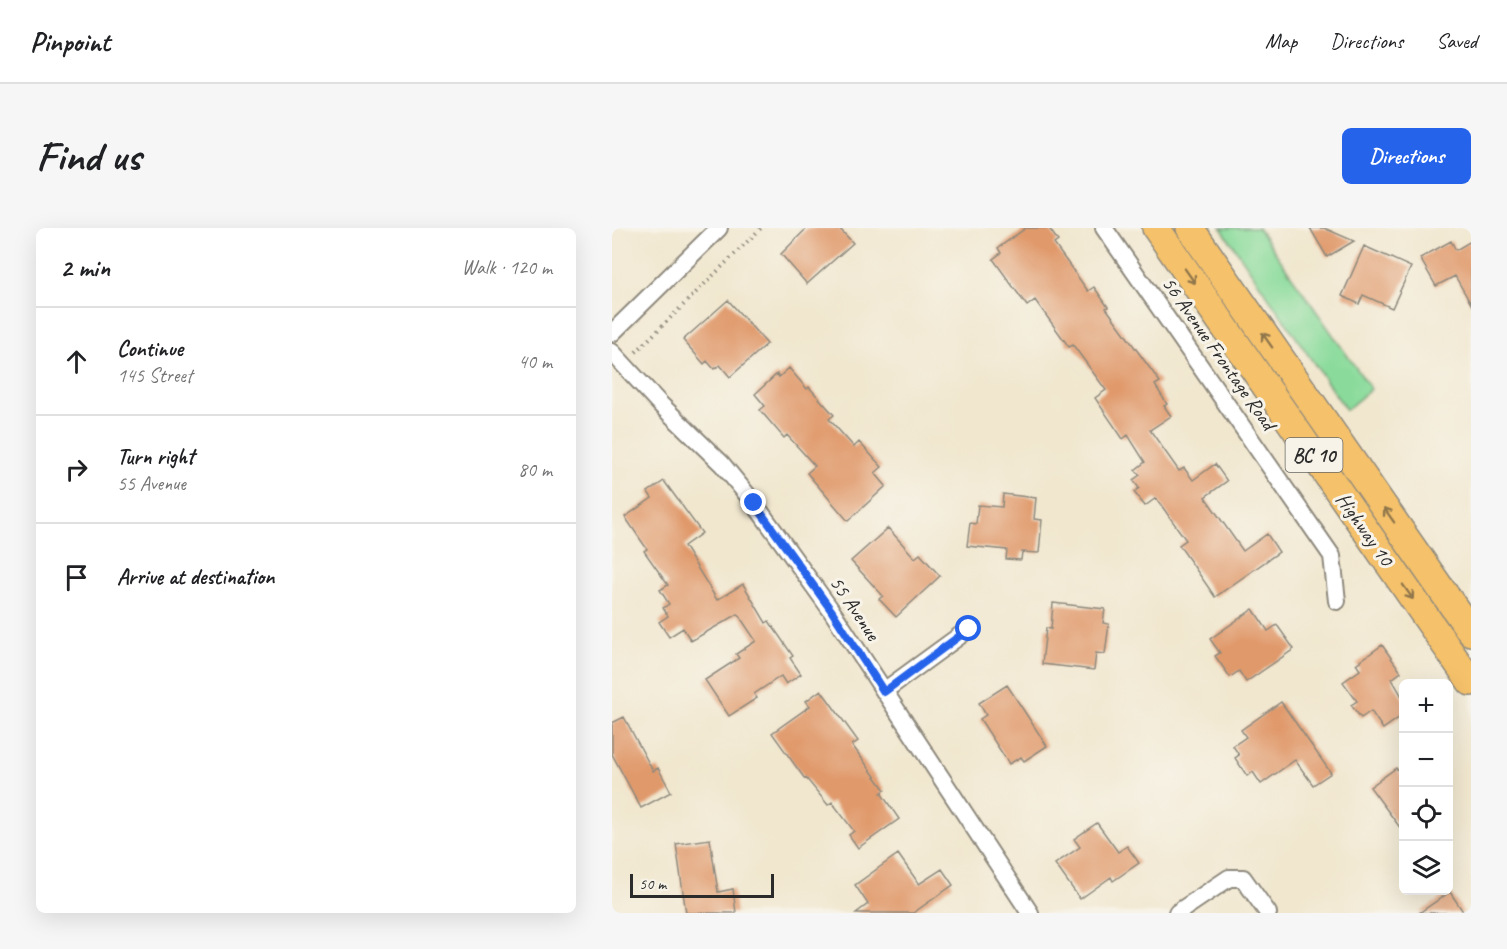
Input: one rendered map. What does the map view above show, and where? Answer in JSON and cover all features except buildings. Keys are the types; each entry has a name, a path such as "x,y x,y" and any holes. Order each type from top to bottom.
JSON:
{"highway":[{"name":"Highway 10","path":"1156,228 1471,682"},
{"name":"Highway 10","path":"1190,228 1471,632"}],"street":[{"path":"612,333 719,228"},
{"name":"56 Avenue Frontage Road","path":"1104,228 1332,556 1337,601"},
{"name":"55 Avenue","path":"612,352 660,404 722,464 754,503 831,610 1030,913"},
{"path":"884,692 969,629"},
{"path":"1177,913 1229,878 1243,878 1268,913"}],"path":[{"path":"624,365 761,228"}],"green space":[{"path":"1221,228 1258,228 1371,389 1346,410"}],"route":[{"path":"754,503 831,610 884,692 969,629"}]}
